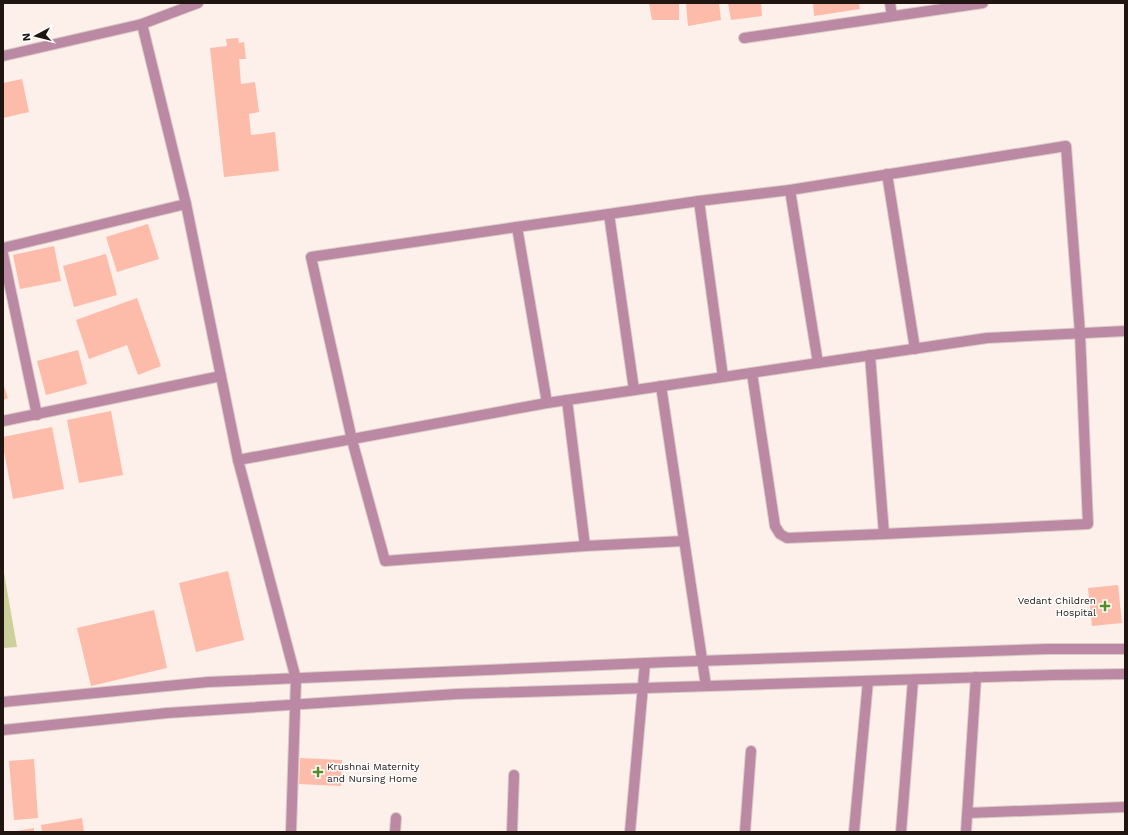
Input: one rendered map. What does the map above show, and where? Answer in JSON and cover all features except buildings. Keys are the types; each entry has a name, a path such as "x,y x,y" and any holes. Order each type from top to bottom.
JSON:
{"street":[{"path":"3,56 142,24 198,3"},
{"path":"890,3 892,16"},
{"path":"744,38 983,3"},
{"path":"142,24 186,204 238,460 296,679 291,832"},
{"path":"684,542 585,546 385,561 352,440 311,257 699,201 790,190 1066,146 1080,333 1088,524 788,538 780,534 774,526 752,373"},
{"path":"887,174 915,349"},
{"path":"790,190 818,363"},
{"path":"699,201 723,378"},
{"path":"3,248 186,204"},
{"path":"609,214 634,390"},
{"path":"517,227 547,403"},
{"path":"3,254 37,415"},
{"path":"238,460 547,403 986,338 1125,331"},
{"path":"870,356 884,534"},
{"path":"3,421 222,376"},
{"path":"662,386 706,686"},
{"path":"567,400 585,546"},
{"path":"3,702 208,682 645,662 1048,649 1125,649"},
{"path":"634,832 630,832 645,662"},
{"path":"3,730 167,713 458,694 1125,674"},
{"path":"966,832 976,678"},
{"path":"901,832 913,680"},
{"path":"854,832 868,681"},
{"path":"745,832 751,751"},
{"path":"512,832 514,776"},
{"path":"968,813 1125,806"},
{"path":"395,832 396,818"}],"green space":[{"path":"3,567 17,647 3,648"}],"place":[{"name":"Vedant Children Hospital","path":"1105,606"},
{"name":"Krushnai Maternity and Nursing Home","path":"318,772"}]}
